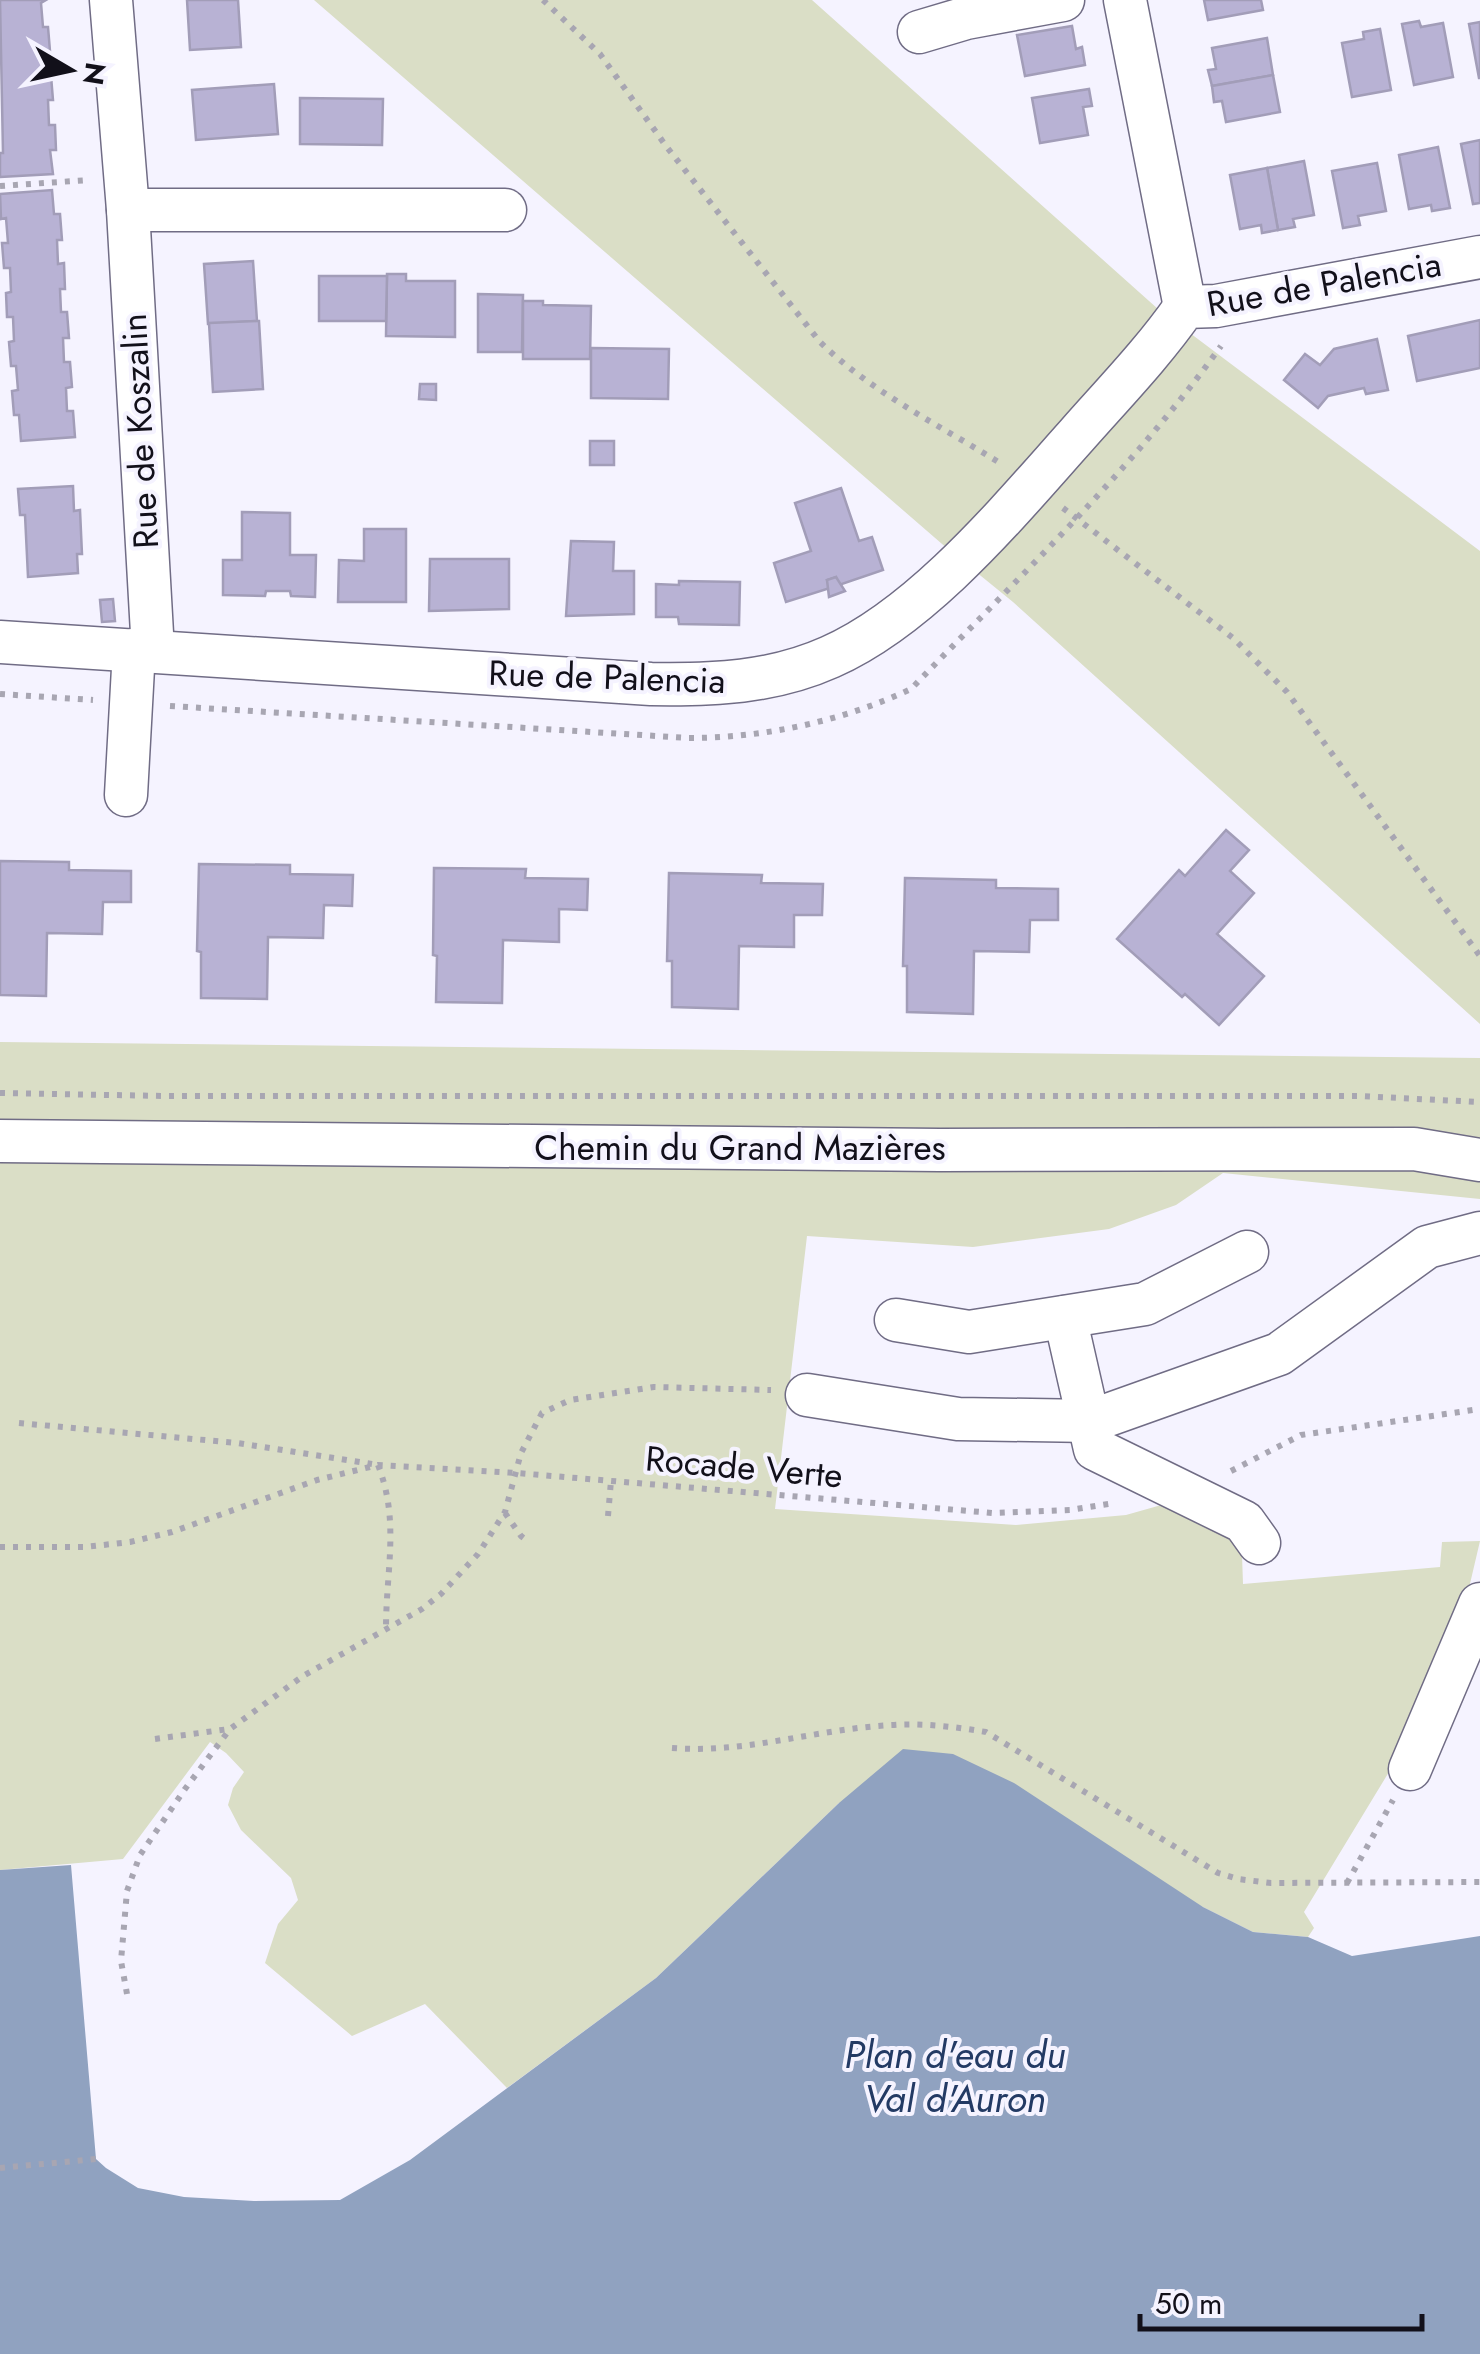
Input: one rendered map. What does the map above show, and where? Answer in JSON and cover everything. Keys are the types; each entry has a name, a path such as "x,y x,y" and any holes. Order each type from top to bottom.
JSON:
{"street":[{"name":"Rue de Koszalin","path":"112,0 126,194 143,650 128,702 126,795"},
{"path":"919,32 966,18 1063,0"},
{"path":"1125,0 1201,306"},
{"path":"126,194 505,210"},
{"name":"Rue de Palencia","path":"0,642 651,684 766,679 828,658 902,615 1032,486 1165,336 1201,306 1480,257"},
{"name":"Chemin du Grand Mazières","path":"0,1141 940,1150 1414,1149 1480,1160"},
{"path":"807,1394 958,1419 1091,1421 1279,1354 1427,1246 1480,1233"},
{"path":"896,1320 969,1332 1145,1304 1246,1252"},
{"path":"1064,1317 1095,1450 1244,1522 1259,1543"},
{"path":"1410,1768 1480,1604"}],"path":[{"path":"0,186 126,194"},
{"path":"0,694 689,738 732,738 785,729 881,704 911,688 1076,518 1182,398 1224,341 1201,306"},
{"path":"0,1093 1358,1096 1480,1102"},
{"path":"127,1994 121,1961 124,1926 128,1890 140,1855 230,1729 303,1676 422,1609 441,1594 478,1554 505,1512 520,1453 542,1413 570,1400 654,1387 752,1388 807,1394"},
{"name":"Rocade Verte","path":"0,1547 85,1547 130,1542 172,1532 317,1480 378,1465 517,1472 993,1513 1070,1510 1177,1492 1223,1475 1302,1435 1480,1409"},
{"path":"20,1422 237,1443 378,1465 387,1488 393,1532 386,1628"},
{"path":"608,1516 611,1481"},
{"path":"505,1512 521,1536 530,1542"},
{"path":"672,1748 710,1751 893,1725 951,1726 986,1732 1218,1873 1238,1879 1271,1883 1480,1882"},
{"path":"154,1739 230,1729"},
{"path":"1347,1882 1410,1768"},
{"path":"0,2168 96,2159"}],"green space":[{"path":"314,0 812,0 1158,309 1480,551 1480,1024 1013,602"},
{"path":"0,1042 1480,1058 1480,1199 1223,1173 1176,1205 1109,1229 973,1247 807,1236 775,1509 1016,1525 1126,1515 1179,1500 1241,1525 1243,1584 1440,1567 1442,1542 1480,1541 1469,1588 1395,1762 1304,1912 1314,1928 1308,1937 1253,1932 1203,1907 839,1803 656,1978 507,2088 425,2004 352,2036 265,1963 278,1924 298,1900 291,1878 241,1830 228,1805 244,1772 210,1742 123,1859 0,1870"}],"water":[{"name":"Plan d'eau du Val d'Auron","path":"903,1749 953,1754 1014,1783 1203,1907 1253,1932 1308,1937 1352,1956 1480,1936 1480,2354 0,2354 0,1870 71,1865 96,2159 138,2188 184,2197 340,2200 410,2160 656,1978 839,1803"}],"building":[{"path":"0,0 46,0 41,3 50,51 44,51 53,100 48,100 49,125 55,125 56,150 50,150 53,174 0,177"},
{"path":"187,0 238,0 241,47 190,50"},
{"path":"1204,0 1261,0 1263,10 1208,20"},
{"path":"1419,21 1421,27 1443,23 1453,77 1414,85 1402,24"},
{"path":"1480,22 1480,78 1479,78 1469,24"},
{"path":"1072,26 1076,49 1082,47 1085,65 1025,76 1017,35"},
{"path":"1380,29 1391,90 1352,97 1342,43 1364,39 1363,32"},
{"path":"1267,38 1273,75 1212,86 1208,70 1216,69 1212,48"},
{"path":"1273,75 1280,112 1226,122 1222,101 1214,102 1212,86"},
{"path":"274,84 278,134 196,140 192,90"},
{"path":"1089,89 1092,106 1083,107 1088,135 1040,143 1032,98"},
{"path":"300,98 383,99 382,145 300,144"},
{"path":"1480,140 1480,203 1473,204 1461,144"},
{"path":"1438,147 1450,208 1432,211 1431,205 1409,209 1399,155"},
{"path":"1304,161 1314,215 1293,219 1295,227 1278,230 1267,168"},
{"path":"1377,163 1386,211 1358,216 1360,225 1343,228 1332,171"},
{"path":"1267,168 1278,230 1262,233 1261,225 1240,229 1230,175"},
{"path":"52,190 54,214 60,214 62,240 57,240 58,264 64,263 65,289 60,289 61,312 67,312 69,338 63,338 64,362 70,362 72,387 66,388 67,411 73,411 75,437 21,441 19,415 14,415 12,391 18,390 16,366 11,366 13,317 7,317 6,293 11,292 10,268 4,268 2,243 8,243 6,218 1,219 0,194"},
{"path":"253,261 257,321 208,324 204,264"},
{"path":"387,274 406,274 406,281 455,281 455,337 386,336"},
{"path":"319,276 387,276 386,321 319,321"},
{"path":"478,294 523,295 522,352 478,352"},
{"path":"523,301 591,306 590,359 523,359"},
{"path":"1480,320 1480,368 1417,381 1408,336"},
{"path":"259,321 263,389 213,392 209,323"},
{"path":"1377,339 1388,390 1366,394 1364,388 1328,396 1318,408 1284,380 1305,354 1320,365 1334,349"},
{"path":"591,348 669,349 668,399 591,398"},
{"path":"420,384 436,384 436,400 419,399"},
{"path":"590,441 614,441 614,465 590,465"},
{"path":"73,486 74,511 80,510 82,554 77,554 78,573 28,577 25,515 20,515 18,489"},
{"path":"841,488 859,541 872,537 883,570 839,585 836,577 827,580 830,588 786,602 774,563 811,551 795,503"},
{"path":"242,512 290,513 290,555 316,555 315,597 291,596 290,591 266,591 265,596 223,595 223,560 242,560"},
{"path":"364,529 406,529 406,602 338,602 339,560 364,561"},
{"path":"571,541 614,542 613,571 634,571 634,614 566,616"},
{"path":"430,559 509,559 509,609 429,611"},
{"path":"836,577 845,591 829,597 827,580"},
{"path":"679,581 740,582 739,625 679,624 678,617 656,617 656,584 679,585"},
{"path":"113,599 115,621 102,622 100,600"},
{"path":"1226,830 1249,850 1230,871 1254,893 1217,934 1264,976 1219,1025 1117,939 1179,870 1185,876"},
{"path":"0,861 69,862 69,870 131,871 131,902 103,902 102,934 47,933 46,996 0,995"},
{"path":"199,864 290,865 290,874 353,875 352,906 324,905 323,938 268,937 267,999 201,998 201,952 197,951"},
{"path":"434,868 526,869 525,878 588,879 587,910 559,909 559,942 503,940 502,1003 436,1002"},
{"path":"669,873 762,875 761,883 823,884 822,915 794,915 794,947 739,946 738,1009 672,1007 672,961 667,961"},
{"path":"905,878 996,880 996,888 1058,889 1058,920 1030,920 1029,952 974,951 973,1014 907,1012 907,966 903,966"}]}
